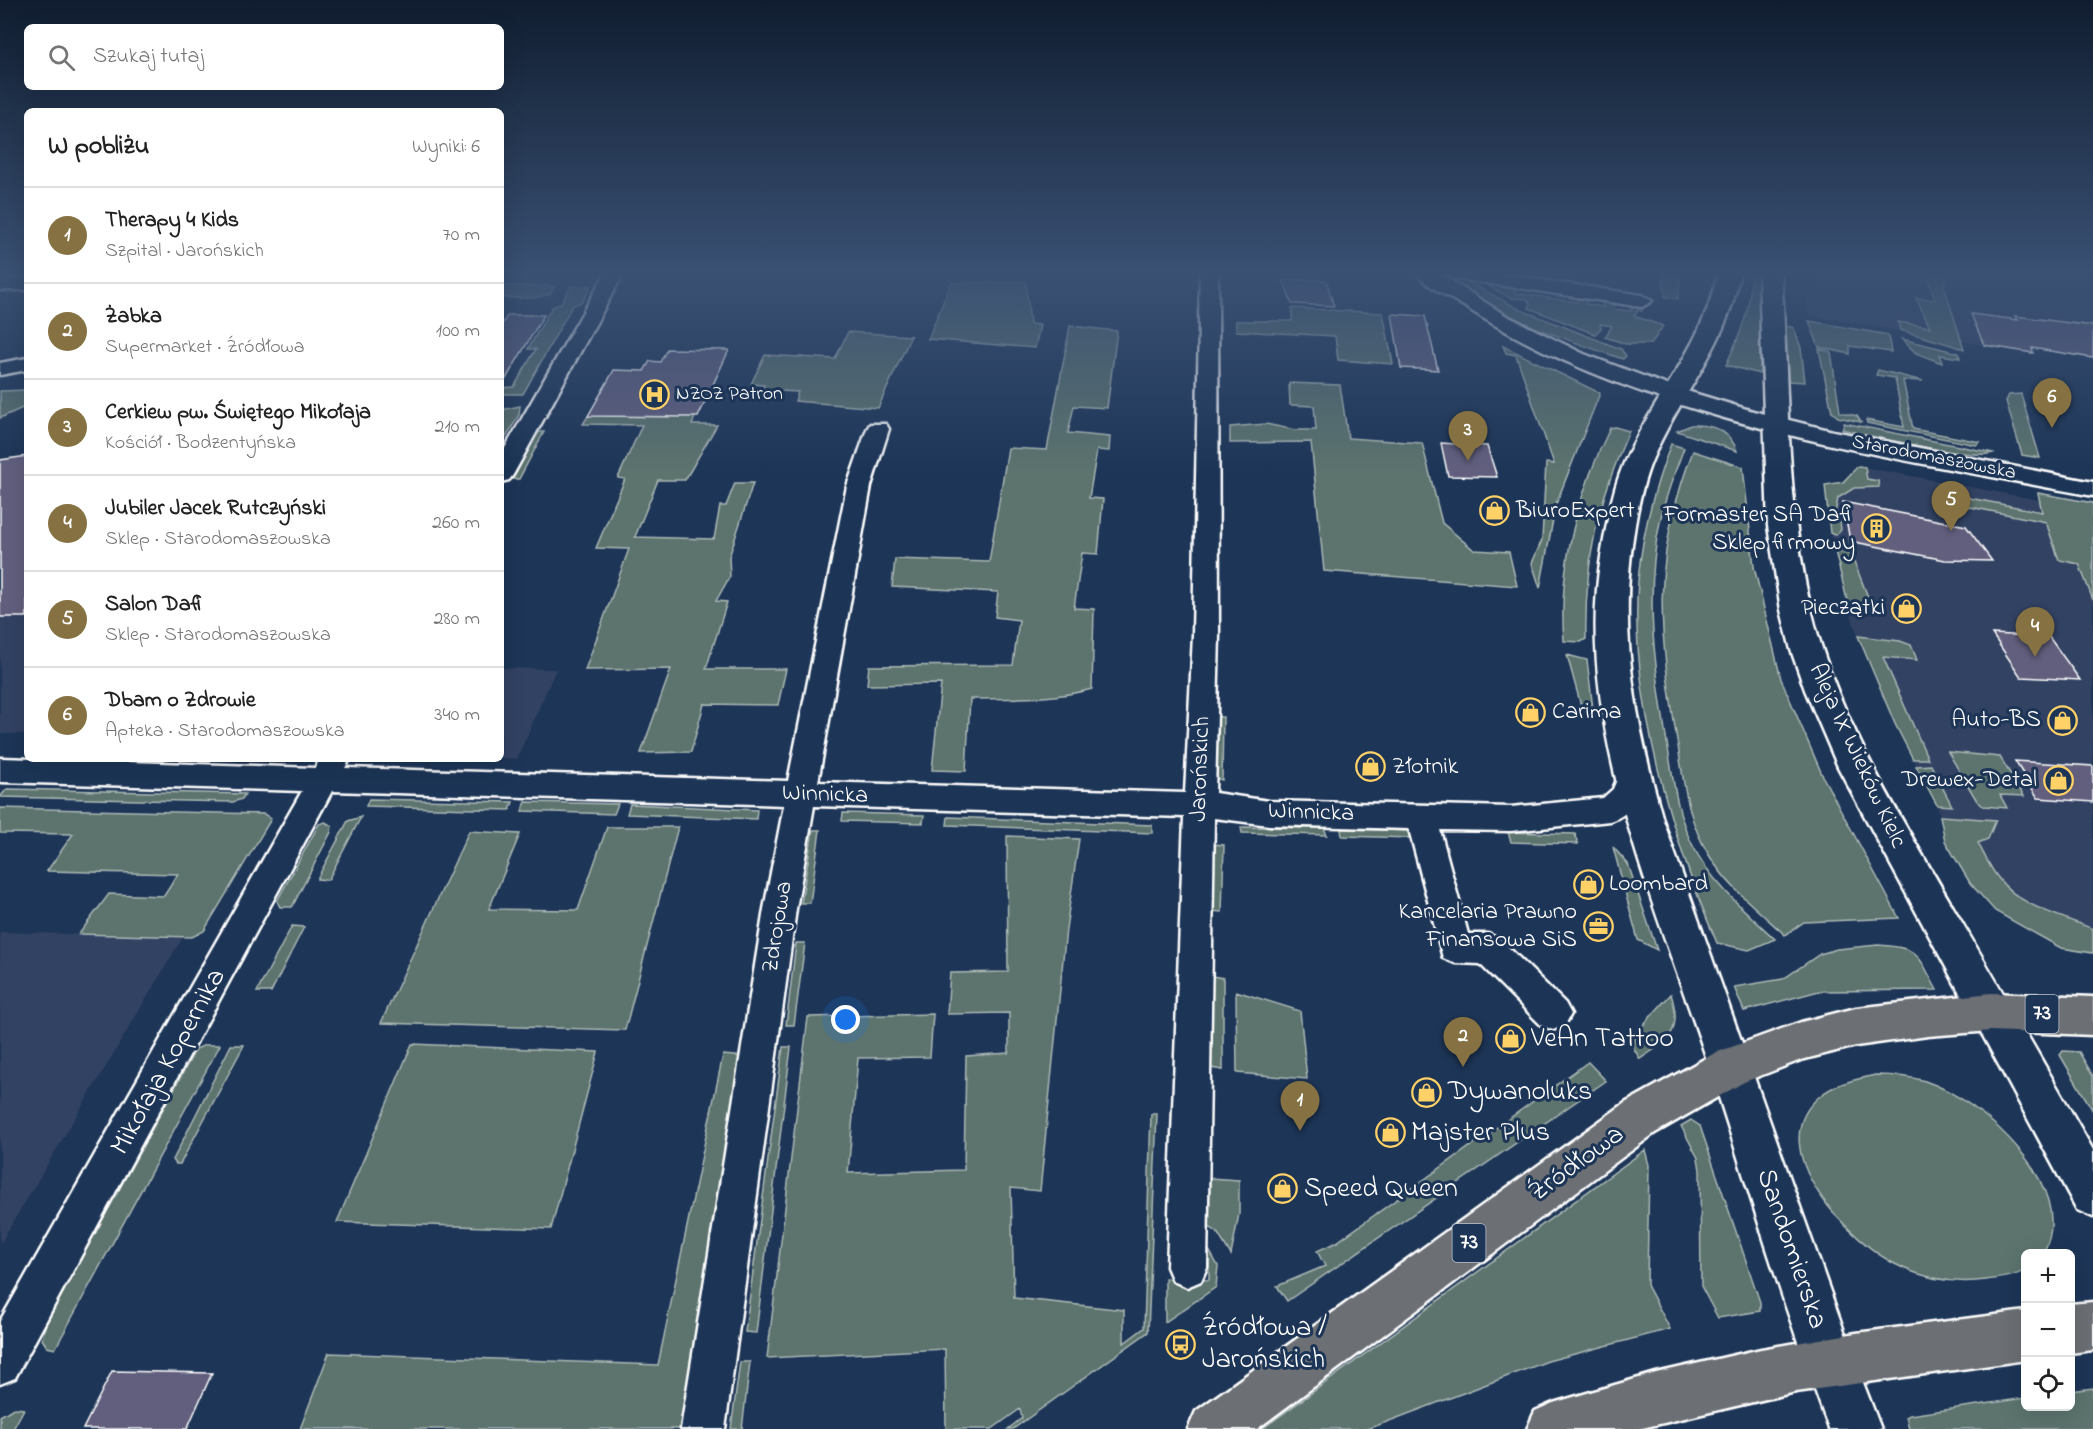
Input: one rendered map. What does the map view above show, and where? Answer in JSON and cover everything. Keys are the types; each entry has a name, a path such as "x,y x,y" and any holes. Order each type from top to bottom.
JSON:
{"main road":[{"path":"1709,339 1655,427 1633,475 1614,561 1610,618 1615,681 1632,778 1652,847 1730,1067"},
{"name":"Aleja IX Wieków Kielc","path":"1773,339 1778,493 1789,573 1808,652 1821,691 1882,815 2093,1194"},
{"name":"73","path":"1991,1012 2093,1016"},
{"name":"Źródłowa","path":"1214,1429 1640,1118 1730,1067 1802,1041 1856,1027 1928,1017 1991,1012"},
{"name":"Sandomierska","path":"1730,1067 1799,1281 1855,1429"},
{"path":"2075,1328 2093,1326"},
{"path":"1553,1429 1619,1408 1685,1391 1830,1362 2021,1336"}],"street":[{"path":"504,470 578,339"},
{"name":"Jarońskich","path":"1187,1267 1206,635 1208,339"},
{"name":"Starodomaszowska","path":"1539,339 1614,372 1776,423 1851,442 2093,489"},
{"path":"0,369 24,365"},
{"name":"Zdrojowa","path":"703,1429 777,931 844,559 859,486 878,429"},
{"name":"Winnicka","path":"0,770 330,769 802,795 1200,805 1228,806 1269,813 1495,819 1610,809 1625,796 1632,778"},
{"name":"Mikołaja Kopernika","path":"0,1363 330,769"},
{"path":"1421,816 1455,948 1488,949 1553,1014"}],"shaded area":[{"path":"1946,339 2093,339 2093,359 2033,348 2033,353"},
{"path":"1858,466 2039,500 2059,559 2079,564 2093,600 2093,929 2033,905 2008,890 1998,878 1977,842 1988,839 1993,825 1942,824 1937,805 1895,724 1858,636 1830,533 1825,485 1843,482"},
{"path":"0,617 24,617 24,734 0,734"},
{"path":"504,668 556,669 517,759 504,758"},
{"path":"0,932 183,937 0,1244"}],"green space":[{"path":"534,339 554,339 523,394 504,394 504,388 514,387 536,349 528,349"},
{"path":"845,339 910,339 878,408 795,401 798,392 762,390 764,385 751,384 765,355 835,359"},
{"path":"928,339 1037,339 1035,348"},
{"path":"1068,339 1116,339 1107,408 1074,406 1068,433 1110,437 1109,451 1097,450 1089,498 1103,499 1098,554 1082,553 1074,608 1094,609 1092,689 1047,697 970,699 966,771 932,770 941,684 867,685 869,666 1013,665 1019,620 995,617 998,592 892,587 895,559 989,562 1008,448 1047,450"},
{"path":"1335,339 1388,339 1393,364 1338,360"},
{"path":"1566,339 1595,339 1621,349 1626,356 1623,359"},
{"path":"1610,339 1655,339 1651,344 1626,344"},
{"path":"1738,339 1759,339 1760,374 1726,365"},
{"path":"1786,339 1798,339 1805,382 1788,381"},
{"path":"1816,339 1889,339 1891,352 1850,346 1850,354 1819,347"},
{"path":"1902,339 1959,353 1960,358 1940,355 1942,363 1916,353"},
{"path":"1929,339 1961,339 1964,349"},
{"path":"1503,346 1600,393 1556,504 1540,588 1532,563 1542,540 1546,463 1554,464 1516,355 1506,353"},
{"path":"1819,349 1831,352 1840,412 1857,416 1861,422 1838,417 1832,412"},
{"path":"1878,370 1923,381 1903,380 1913,429 1980,442 1976,445 1867,423 1866,420 1904,427 1895,378 1876,375"},
{"path":"1289,383 1340,385 1348,438 1422,443 1442,523 1474,550 1509,552 1517,586 1324,571 1311,442 1230,443 1230,427 1266,424 1295,430 1316,430 1314,406 1290,405"},
{"path":"24,390 24,407 0,418 0,391"},
{"path":"2021,394 2040,458 2022,455 2006,401 2009,395"},
{"path":"520,406 519,415 504,441 504,409"},
{"path":"588,416 695,417 692,425 717,425 685,480 658,480 635,537 714,539 720,506 726,506 735,483 753,483 729,557 730,576 716,601 727,602 706,669 786,669 778,705 704,704 691,752 641,753 671,669 585,670 629,549 596,548 625,479 618,478 642,425 583,424"},
{"path":"1844,423 1993,453 1964,453 1896,442 1842,429"},
{"path":"1691,425 1713,427 1725,433 1737,451 1677,431"},
{"path":"1610,428 1629,431 1609,482 1595,532 1588,584 1586,639 1581,642 1564,641 1564,586 1573,532 1588,479"},
{"path":"536,432 544,432 519,479 511,479 509,477"},
{"path":"1671,444 1684,448 1662,512 1655,549 1652,604 1655,660 1673,781 1687,832 1699,857 1740,907 1775,939 1749,950 1717,943 1684,859 1657,766 1647,718 1640,671 1637,625 1638,581 1642,546 1650,511"},
{"path":"1693,451 1743,467 1754,567 1781,679 1824,779 1899,918 1804,922 1785,935 1744,898 1725,877 1709,855 1696,829 1685,788 1671,705 1663,632 1662,597 1664,563 1670,528 1679,491"},
{"path":"1858,466 1865,467 1867,479 1878,481 1879,487 1854,488 1838,498 1835,513 1839,514 1841,530 1834,535 1830,533 1825,485 1843,482"},
{"path":"1938,492 2042,512 2038,493 2093,503 2093,600 2079,564 2059,560 2046,522 1940,501"},
{"path":"1835,551 1851,554 1870,602 1868,609 1862,612 1850,612"},
{"path":"1858,636 1900,641 1911,645 1917,660 1883,657 1928,759 1913,759 1895,724"},
{"path":"1567,655 1587,660 1593,709 1583,713"},
{"path":"1223,717 1222,780 1212,777 1212,721"},
{"path":"1948,752 2000,757 2024,796 2000,795 2007,808 1983,806 1977,801"},
{"path":"1931,765 1952,806 1937,805 1916,766"},
{"path":"7,789 245,794 242,799 233,802 0,797"},
{"path":"369,799 513,802 510,810 366,806"},
{"path":"526,802 618,804 614,814 522,811"},
{"path":"630,804 757,810 756,819 627,814"},
{"path":"0,808 264,814 271,819 204,931 192,937 79,934 109,894 164,896 178,874 47,871 73,834 0,833"},
{"path":"843,813 924,815 923,823 842,821"},
{"path":"1940,816 1996,820 1988,839 1978,843 1996,875 2008,889 2030,904 2093,929 2093,953 2061,948 1995,911 1970,883 1945,841"},
{"path":"361,817 328,880 317,879 348,821"},
{"path":"948,817 1152,825 1152,833 947,825"},
{"path":"325,822 332,826 331,832 292,907 280,907 277,901 319,824"},
{"path":"607,827 678,827 625,1030 381,1023 469,831 520,834 489,909 578,910"},
{"path":"1241,827 1324,828 1327,835 1242,833"},
{"path":"1341,829 1411,831 1412,838 1342,836"},
{"path":"813,830 820,830 810,903 801,903"},
{"path":"1508,832 1575,834 1578,844 1511,842"},
{"path":"1007,836 1079,839 1066,929 1040,1191 1011,1188 1014,1298 1124,1310 1124,1343 1144,1328 1151,1114 1157,1114 1148,1332 1013,1429 1008,1429 1022,1418 1020,1409 992,1429 946,1429 945,1349 767,1358 808,1017 933,1014 930,1057 858,1058 848,1173 964,1170 966,1056 1009,1053 1009,1013 947,1014 950,973 1008,972"},
{"path":"1212,844 1224,845 1222,912 1210,911"},
{"path":"1613,847 1628,864 1657,950 1638,940"},
{"path":"292,926 304,927 271,992 257,992"},
{"path":"796,943 805,943 794,1025 786,1025"},
{"path":"1878,945 1911,951 1921,961 1937,990 1819,991 1744,1011 1734,987 1783,979 1820,954 1837,949"},
{"path":"1212,976 1223,978 1223,1070 1211,1068"},
{"path":"1236,991 1300,1011 1307,1079 1237,1073"},
{"path":"1671,994 1675,1018 1671,1034 1659,1046 1640,1059 1634,1049 1635,1034"},
{"path":"412,1044 598,1052 551,1229 337,1222"},
{"path":"205,1045 220,1045 55,1349 47,1347 42,1339 46,1323 196,1049"},
{"path":"231,1045 244,1045 180,1164 176,1164 173,1160"},
{"path":"783,1047 791,1047 756,1333 745,1332"},
{"path":"2063,1051 2079,1052 2093,1076 2093,1111 2060,1055"},
{"path":"723,1055 745,1057 683,1429 300,1429 329,1353 658,1365"},
{"path":"1588,1062 1606,1081 1287,1301 1277,1286 1325,1266 1317,1251 1337,1242"},
{"path":"1875,1075 1919,1079 1948,1091 1973,1107 1997,1127 2019,1150 2037,1175 2048,1201 2051,1228 2044,1249 2021,1249 2021,1272 2017,1274 1986,1280 1943,1280 1901,1267 1859,1238 1837,1217 1818,1193 1805,1167 1799,1142 1803,1117 1820,1096 1846,1082"},
{"path":"1691,1120 1700,1126 1760,1302 1760,1311 1718,1318 1701,1286 1700,1170 1698,1158 1681,1126"},
{"path":"1645,1150 1649,1165 1647,1285 1670,1329 1548,1361 1368,1429 1262,1429"},
{"path":"1209,1178 1239,1180 1239,1214 1231,1255 1217,1232 1208,1226"},
{"path":"1209,1250 1218,1266 1216,1287 1165,1322 1165,1278 1209,1280"},
{"path":"740,1362 750,1362 742,1429 731,1429"},
{"path":"2093,1388 2093,1429 1909,1429 1906,1417 2021,1399 2021,1411 2075,1411 2075,1390"},
{"path":"14,1408 24,1409 13,1429 0,1429 0,1416"}],"building":[{"path":"504,339 530,339 504,382"},
{"path":"1396,339 1430,339 1438,370 1401,368"},
{"path":"1981,339 2093,339 2093,358 2032,348 2033,353 1984,345"},
{"name":"NZOZ Patron","path":"667,349 729,350 698,417 588,416 614,370 644,371 650,361 660,362"},
{"path":"1441,443 1487,446 1497,477 1448,476"},
{"path":"24,456 24,617 0,617 0,460"},
{"path":"1843,502 1966,526 1992,561 1945,560 1850,541"},
{"path":"1992,634 2049,637 2080,680 2021,677"},
{"name":"Drewex-Detal","path":"2015,761 2093,766 2093,802 2038,798"},
{"path":"112,1371 212,1373 187,1429 83,1429"}],"place":[{"name":"NZOZ Patron","path":"655,394"},
{"name":"Dbam o Zdrowie","path":"2052,428"},
{"name":"Cerkiew pw. Świętego Mikołaja","path":"1468,461"},
{"name":"BiuroExpert","path":"1495,511"},
{"name":"Formaster SA Dafi Sklep firmowy","path":"1876,529"},
{"name":"Salon Dafi","path":"1951,531"},
{"name":"Pieczątki","path":"1906,608"},
{"name":"Jubiler Jacek Rutczyński","path":"2035,657"},
{"name":"Carima","path":"1531,712"},
{"name":"Auto-BS","path":"2062,720"},
{"name":"Złotnik","path":"1371,767"},
{"name":"Drewex-Detal","path":"2058,780"},
{"name":"Loombard","path":"1588,884"},
{"name":"Kancelaria Prawno Finansowa SiS","path":"1598,926"},
{"name":"VeAn Tattoo","path":"1510,1039"},
{"name":"Żabka","path":"1463,1067"},
{"name":"Dywanoluks","path":"1427,1092"},
{"name":"Therapy 4 Kids","path":"1300,1131"},
{"name":"Majster Plus","path":"1390,1133"},
{"name":"Speed Queen","path":"1283,1189"},
{"name":"Źródłowa / Jarońskich","path":"1181,1344"}]}
